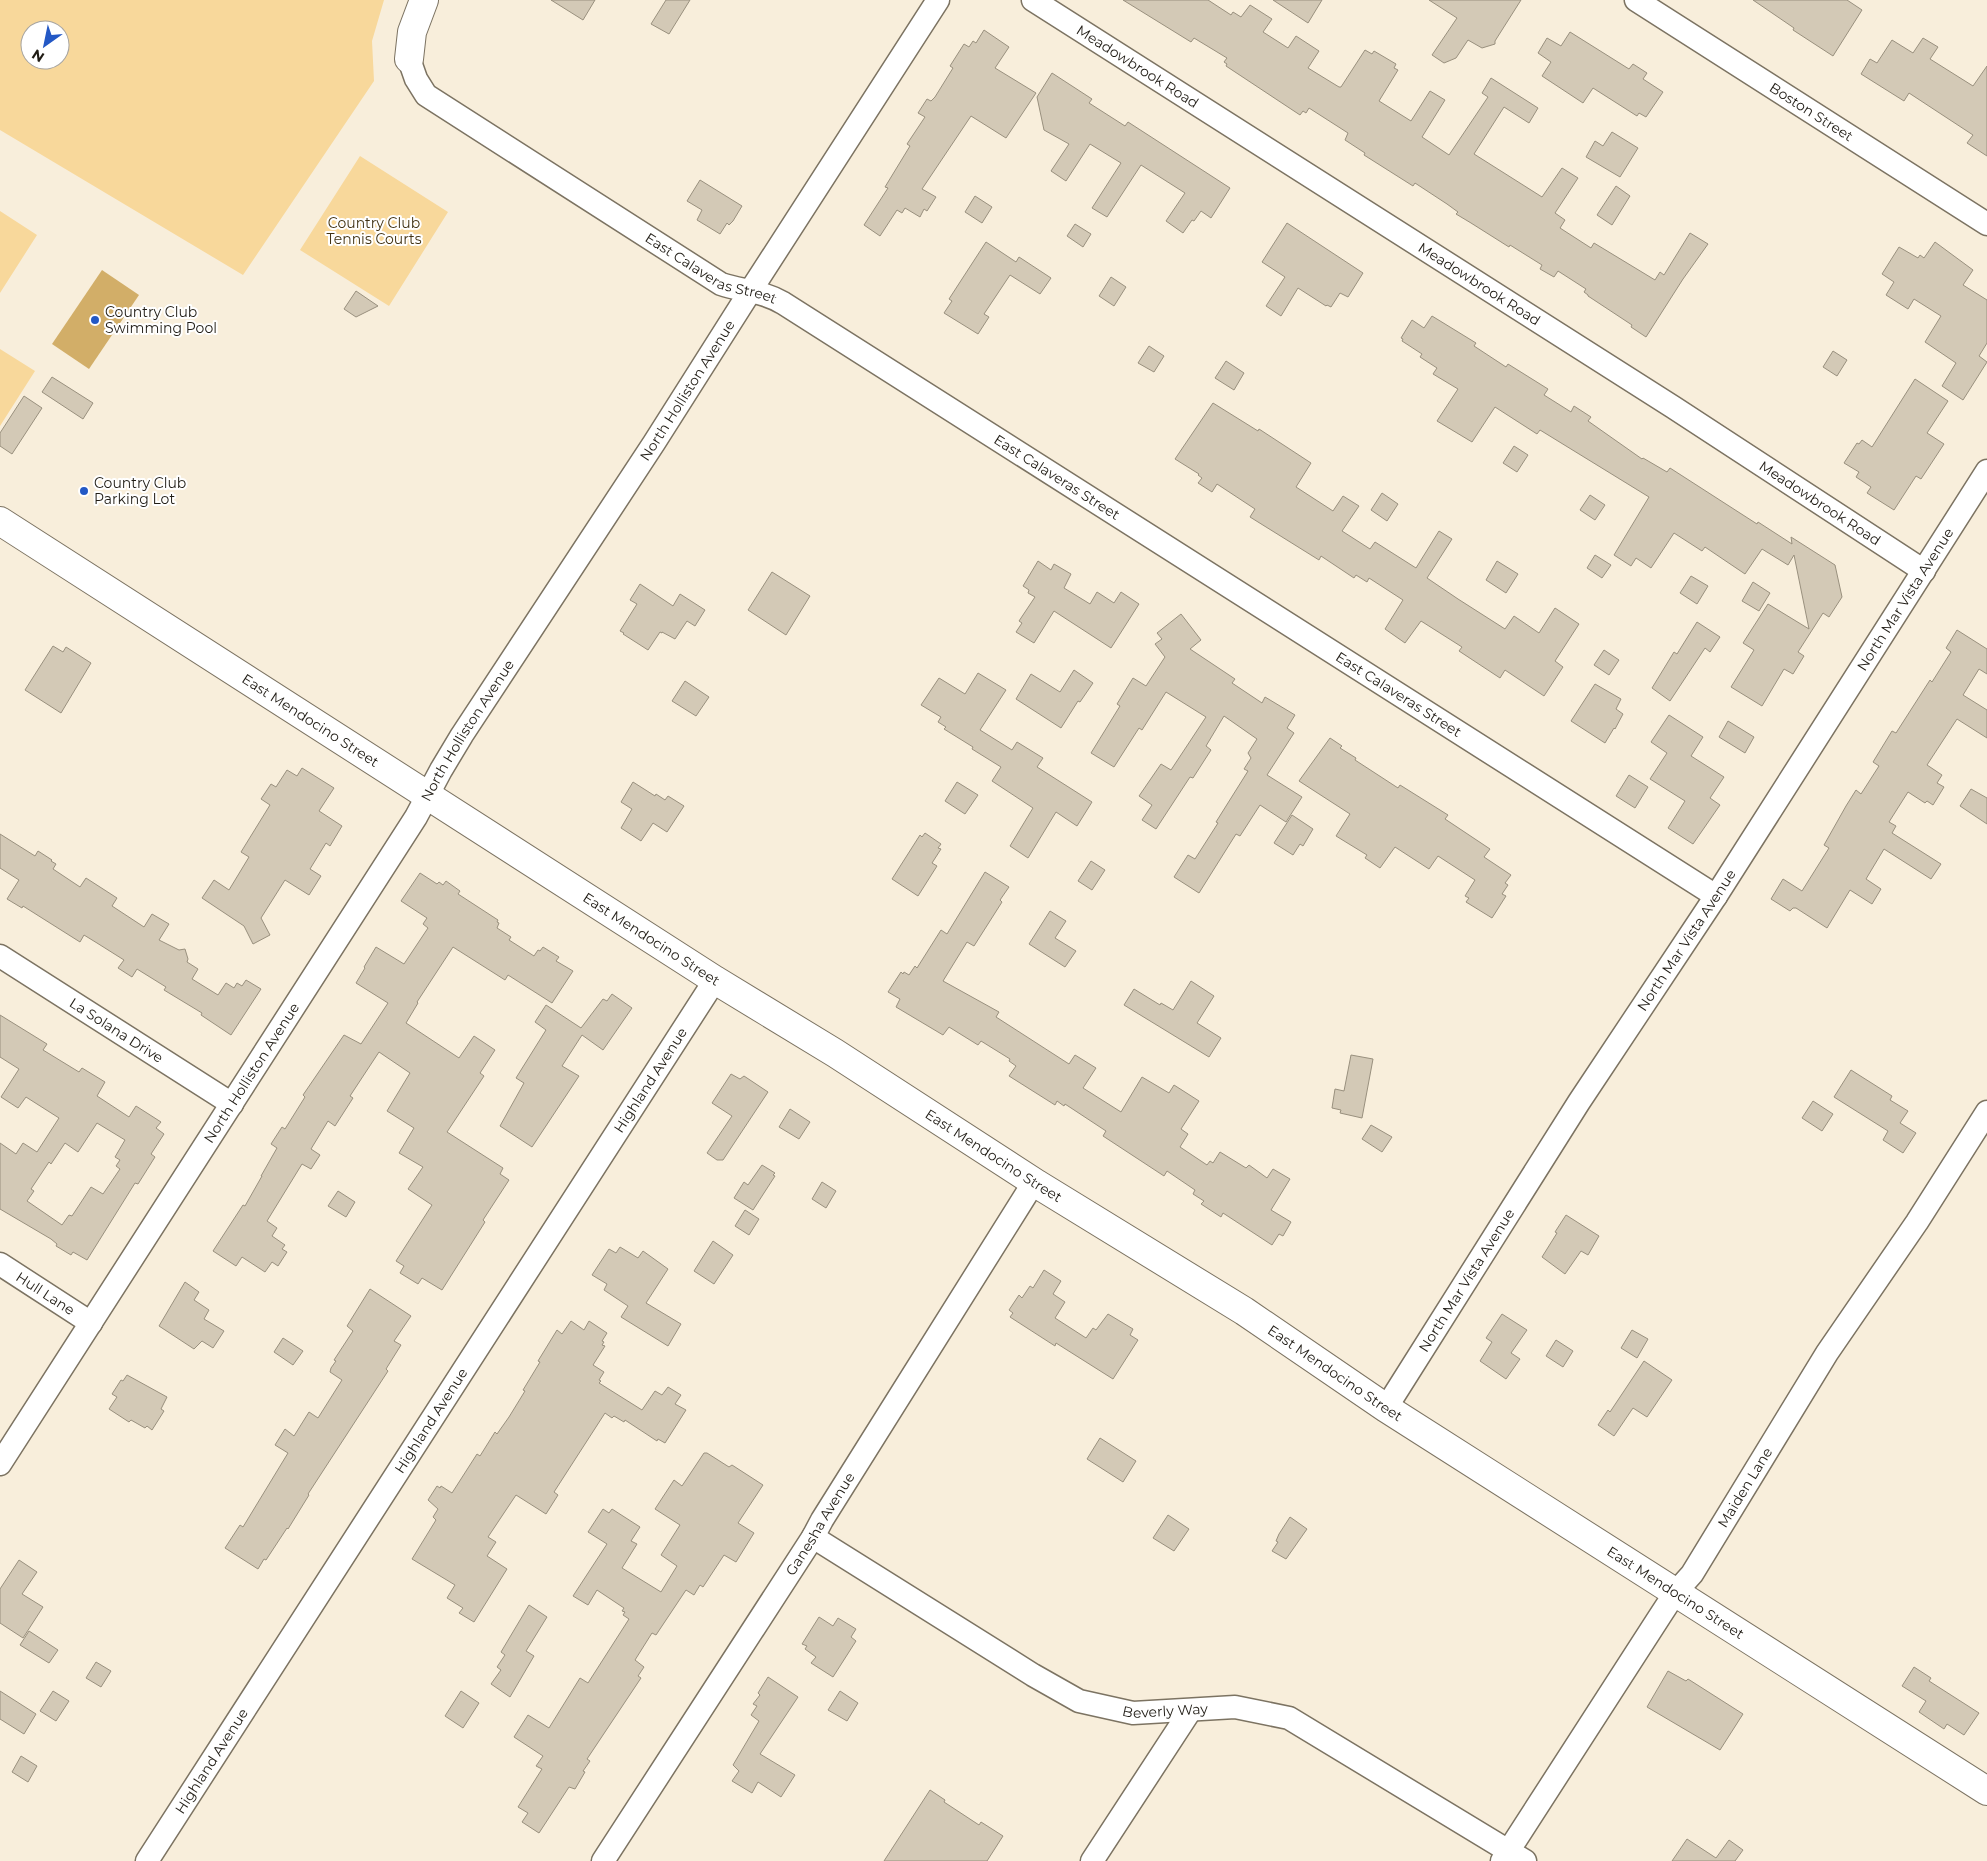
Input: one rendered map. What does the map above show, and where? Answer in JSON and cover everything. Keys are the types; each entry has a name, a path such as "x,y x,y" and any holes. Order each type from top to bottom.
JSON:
{"street":[{"path":"409,59 412,32 424,0"},
{"name":"North Holliston Avenue","path":"0,1464 416,817 427,794 458,742 654,443 938,0"},
{"name":"Meadowbrook Road","path":"1033,0 1664,401 1924,571"},
{"name":"Boston Street","path":"1636,0 1987,224"},
{"name":"East Calaveras Street","path":"409,59 416,79 426,95 720,284 751,290 773,297 783,303 1716,896"},
{"name":"North Mar Vista Avenue","path":"1386,1408 1579,1102 1716,896 1987,471"},
{"name":"East Mendocino Street","path":"0,521 715,980 835,1053 1034,1182 1244,1310 1386,1408 1675,1592 1985,1784"},
{"name":"La Solana Drive","path":"0,956 232,1104"},
{"name":"Highland Avenue","path":"147,1861 715,980"},
{"name":"Maiden Lane","path":"1512,1858 1675,1592 1692,1574 1827,1354 1917,1222 1987,1112"},
{"name":"Ganesha Avenue","path":"602,1861 813,1537 1034,1182"},
{"name":"Hull Lane","path":"0,1264 91,1323"},
{"name":"Beverly Way","path":"813,1537 1033,1675 1080,1701 1133,1713 1235,1708 1289,1718 1512,1858"},
{"path":"1092,1861 1190,1711"}],"green space":[{"path":"0,0 384,0 372,41 374,81 243,275 0,130"},
{"name":"Country Club Tennis Courts","path":"360,156 448,212 389,306 300,250"},
{"path":"0,211 37,235 0,293"},
{"path":"0,349 35,371 0,426"}],"shaded area":[{"name":"Country Club Swimming Pool","path":"102,270 139,295 89,369 52,344"}],"building":[{"path":"551,0 595,0 583,20"},
{"path":"666,0 690,0 669,34 651,24"},
{"path":"1123,0 1208,0 1231,15 1233,12 1241,17 1250,5 1272,19 1263,32 1288,48 1296,36 1319,51 1308,68 1339,87 1341,87 1365,50 1372,54 1374,51 1396,64 1394,68 1398,70 1379,101 1411,121 1430,91 1445,100 1422,137 1449,155 1488,97 1482,93 1491,78 1538,108 1529,123 1504,107 1474,154 1542,197 1562,168 1578,178 1555,213 1565,220 1560,228 1591,248 1594,243 1655,280 1660,272 1664,275 1690,233 1708,244 1646,337 1631,327 1632,325 1588,296 1584,292 1586,289 1558,271 1554,277 1540,269 1542,265 1456,214 1458,212 1415,183 1413,186 1364,155 1365,153 1345,140 1348,133 1309,108 1306,113 1303,111 1300,115 1226,66 1227,64 1224,62 1227,58 1194,38 1191,42"},
{"path":"1273,0 1322,0 1308,23"},
{"path":"1429,0 1521,0 1495,41 1495,44 1482,48 1468,40 1456,58 1444,63 1432,55 1457,18"},
{"path":"1753,0 1847,0 1862,10 1833,56 1793,30 1794,28"},
{"path":"984,30 1009,47 995,68 1036,93 1006,138 971,116 922,189 936,197 927,211 924,209 920,217 905,208 902,213 897,210 880,236 864,225 888,188 885,187 910,146 907,144 925,117 918,113 927,99 931,101 935,97 953,68 950,66 964,44 969,47 973,41 976,43"},
{"path":"1570,32 1629,69 1633,64 1647,73 1643,79 1663,92 1646,117 1639,113 1637,116 1593,88 1583,103 1542,76 1551,62 1538,53 1547,38 1561,46"},
{"path":"1923,38 1938,47 1930,59 1973,86 1987,66 1987,156 1967,143 1973,135 1909,93 1904,101 1861,74 1870,59 1877,63 1892,40 1913,53"},
{"path":"1052,73 1092,99 1089,103 1125,126 1128,122 1230,188 1211,218 1201,211 1183,233 1166,221 1185,193 1141,165 1107,217 1092,208 1121,163 1090,144 1066,181 1051,171 1069,144 1044,130 1037,97"},
{"path":"1612,132 1638,148 1620,177 1586,157 1595,141 1603,146"},
{"path":"700,180 742,206 733,221 729,225 727,223 720,234 697,220 702,210 687,201"},
{"path":"1616,186 1630,196 1612,225 1597,215"},
{"path":"975,196 992,207 982,223 965,212"},
{"path":"1287,223 1363,273 1348,297 1340,293 1331,307 1326,306 1298,288 1281,316 1266,306 1285,277 1262,262"},
{"path":"1075,224 1091,234 1083,247 1067,236"},
{"path":"986,242 1016,262 1019,257 1051,278 1040,294 1010,275 984,314 989,317 978,334 944,313 952,301 949,299"},
{"path":"1935,242 1973,270 1963,285 1987,300 1987,343 1979,356 1987,362 1963,400 1942,386 1956,363 1925,342 1941,316 1914,299 1908,309 1886,295 1894,282 1882,274 1899,247 1918,258 1920,255 1924,258"},
{"path":"1111,277 1126,287 1114,306 1099,296"},
{"path":"356,291 378,306 356,317 344,309"},
{"path":"1432,316 1476,343 1474,346 1506,367 1508,364 1548,389 1544,395 1571,412 1574,406 1591,417 1588,421 1642,459 1667,472 1670,468 1757,524 1758,522 1792,544 1791,537 1835,565 1842,597 1829,617 1823,613 1798,652 1804,656 1793,674 1784,669 1762,706 1731,687 1754,650 1743,643 1768,604 1809,629 1794,555 1788,565 1762,549 1745,574 1705,547 1702,551 1674,533 1651,568 1636,558 1631,566 1614,555 1649,497 1540,430 1537,434 1495,407 1472,442 1437,421 1458,389 1433,374 1437,368 1420,357 1422,354 1402,341 1403,339 1401,338 1412,320 1424,328"},
{"path":"1149,346 1164,356 1154,372 1138,363"},
{"path":"1833,351 1847,360 1837,376 1823,367"},
{"path":"1226,361 1244,373 1234,390 1215,378"},
{"path":"52,377 93,403 83,419 42,392"},
{"path":"1915,379 1948,401 1927,433 1944,444 1921,479 1916,476 1894,510 1867,493 1871,487 1856,477 1859,472 1844,463 1857,443 1859,444 1862,440 1872,447"},
{"path":"24,396 42,408 12,454 0,446 0,433"},
{"path":"1213,403 1258,431 1259,429 1311,463 1296,487 1333,511 1343,496 1359,506 1342,531 1370,549 1375,542 1416,568 1439,531 1452,539 1427,578 1458,599 1505,629 1514,616 1539,633 1555,608 1579,624 1555,661 1563,667 1544,696 1505,670 1500,678 1459,651 1462,647 1421,621 1405,643 1385,629 1403,600 1369,578 1367,582 1356,575 1354,578 1321,556 1319,560 1250,517 1255,509 1217,484 1212,492 1198,483 1202,478 1199,474 1175,459"},
{"path":"1514,446 1528,455 1517,472 1503,463"},
{"path":"1382,493 1398,504 1387,521 1371,510"},
{"path":"1590,495 1605,505 1595,520 1580,510"},
{"path":"1595,555 1611,565 1602,578 1587,568"},
{"path":"1038,561 1051,570 1054,564 1071,574 1064,588 1090,604 1097,592 1114,603 1121,592 1139,604 1111,648 1054,611 1034,643 1016,632 1022,623 1019,621 1035,597 1028,593 1029,590 1023,586"},
{"path":"1497,561 1518,574 1506,593 1486,580"},
{"path":"772,572 810,596 786,635 748,610"},
{"path":"1691,576 1708,586 1697,604 1680,593"},
{"path":"1753,582 1770,593 1759,611 1742,601"},
{"path":"640,584 673,606 680,594 705,610 695,626 687,621 675,639 660,632 648,650 620,631 637,604 630,600"},
{"path":"1181,614 1201,640 1190,649 1235,679 1232,683 1262,703 1265,697 1295,715 1287,728 1294,733 1267,775 1302,797 1286,822 1260,805 1240,836 1236,834 1199,893 1174,877 1188,855 1195,859 1218,823 1216,822 1248,771 1244,769 1251,758 1248,753 1257,739 1224,716 1206,746 1211,750 1193,778 1190,777 1156,829 1142,820 1152,805 1139,796 1161,764 1171,770 1206,717 1166,692 1142,730 1139,728 1114,767 1091,753 1120,706 1117,704 1133,678 1146,686 1165,657 1155,644 1162,639 1157,633"},
{"path":"1697,622 1720,637 1710,652 1705,648 1670,701 1652,688 1674,652 1677,654"},
{"path":"1957,630 1987,649 1987,674 1979,669 1963,695 1987,710 1987,738 1957,719 1927,765 1942,775 1937,783 1944,787 1933,805 1927,801 1925,803 1908,792 1889,822 1896,826 1892,833 1941,864 1931,879 1884,849 1866,879 1881,889 1872,904 1850,890 1827,928 1796,908 1790,911 1771,899 1783,879 1802,891 1829,848 1824,845 1846,806 1856,790 1861,794 1879,766 1873,762 1892,731 1896,733 1930,680 1932,682 1951,652 1946,648"},
{"path":"53,646 63,652 66,647 91,663 61,713 25,690"},
{"path":"1604,650 1619,660 1609,675 1594,665"},
{"path":"1074,670 1093,683 1080,702 1078,701 1061,728 1016,699 1031,674 1060,692"},
{"path":"978,673 1006,690 980,730 1012,750 1017,742 1043,758 1037,767 1092,802 1077,826 1056,812 1028,858 1010,846 1033,808 992,781 1001,767 944,729 946,727 938,722 941,717 921,705 939,678 965,694"},
{"path":"685,681 709,697 696,716 672,701"},
{"path":"1595,684 1621,699 1616,709 1623,714 1605,743 1571,721"},
{"path":"1669,715 1703,737 1691,756 1724,777 1710,798 1720,805 1693,844 1668,828 1685,801 1650,779 1667,753 1651,742"},
{"path":"1728,721 1754,737 1745,753 1719,737"},
{"path":"1330,738 1342,746 1340,748 1356,758 1355,760 1398,788 1400,785 1448,815 1445,819 1490,849 1484,857 1511,875 1505,883 1508,885 1502,894 1506,896 1492,918 1466,902 1469,898 1465,896 1475,880 1438,856 1429,869 1395,847 1380,868 1365,858 1367,855 1336,836 1350,814 1299,781"},
{"path":"302,768 334,788 319,811 342,826 330,846 326,843 310,869 321,876 309,895 285,880 261,918 270,935 253,944 244,926 202,898 214,880 229,890 249,857 241,852 270,805 261,799 271,784 276,787 287,770 297,776"},
{"path":"1629,775 1648,787 1635,808 1616,796"},
{"path":"633,782 655,796 656,794 665,800 668,796 684,806 667,832 653,823 641,841 621,828 632,809 621,802"},
{"path":"957,782 978,795 965,814 945,801"},
{"path":"1971,789 1987,798 1987,824 1960,806"},
{"path":"1292,815 1313,829 1303,846 1300,844 1293,855 1274,843"},
{"path":"925,833 941,844 938,848 941,849 932,863 937,866 918,896 892,879 920,835 922,837"},
{"path":"0,834 35,856 38,851 52,860 56,864 53,869 80,887 86,878 117,898 112,906 144,927 152,914 169,924 159,940 179,950 185,949 187,962 198,969 192,979 218,995 226,983 234,988 237,983 242,986 246,980 261,989 231,1035 201,1015 202,1013 164,990 166,987 137,969 132,977 118,968 124,960 84,935 80,942 23,906 22,908 7,899 19,880 0,868"},
{"path":"1091,861 1105,870 1092,890 1078,881"},
{"path":"985,872 1009,887 1000,900 1002,902 974,946 967,942 943,981 999,1012 996,1017 1069,1064 1075,1055 1096,1068 1083,1088 1121,1112 1142,1077 1169,1093 1174,1085 1199,1101 1181,1129 1188,1134 1180,1147 1207,1165 1210,1161 1213,1163 1220,1152 1246,1168 1249,1165 1267,1178 1273,1169 1290,1179 1271,1210 1291,1222 1283,1236 1279,1234 1272,1245 1223,1213 1221,1217 1201,1204 1204,1201 1193,1194 1195,1190 1167,1171 1164,1176 1103,1136 1106,1131 1065,1104 1064,1106 1057,1101 1055,1105 1009,1076 1016,1066 1009,1061 1010,1059 981,1041 978,1045 949,1027 943,1035 896,1007 900,999 888,992 901,972 909,975 915,966 917,968 941,930 947,934"},
{"path":"420,873 437,884 439,882 443,885 446,881 460,891 458,894 498,920 497,928 511,937 509,940 534,956 543,947 559,957 556,961 573,971 552,1003 508,975 505,980 453,947 417,1002 406,1023 459,1058 474,1036 495,1050 480,1073 484,1076 447,1132 503,1168 500,1174 509,1180 442,1290 422,1278 418,1284 400,1273 404,1266 396,1261 432,1205 408,1189 423,1167 399,1153 414,1128 387,1111 410,1073 379,1052 350,1096 353,1098 335,1126 328,1121 311,1149 320,1155 311,1169 302,1164 267,1221 277,1228 272,1236 285,1245 282,1249 287,1252 278,1266 272,1262 265,1272 242,1257 236,1266 213,1251 243,1205 245,1206 262,1176 277,1148 271,1144 282,1127 285,1129 305,1097 303,1095 344,1035 361,1044 388,1003 356,983 364,967 376,947 404,964 428,928 423,924 427,918 401,901"},
{"path":"1050,911 1066,921 1055,938 1076,951 1065,967 1029,944"},
{"path":"1191,981 1214,996 1197,1023 1221,1038 1209,1057 1124,1005 1134,989 1160,1005 1161,1003 1173,1010"},
{"path":"612,994 632,1008 603,1050 582,1035 562,1066 579,1076 532,1147 500,1126 524,1083 516,1078 546,1030 535,1022 546,1005 581,1028 603,999 607,1001"},
{"path":"0,1015 47,1044 43,1050 79,1072 82,1068 105,1082 97,1096 129,1117 136,1106 161,1122 156,1128 164,1134 151,1154 155,1157 138,1184 135,1183 87,1260 73,1252 71,1255 56,1246 57,1244 51,1239 0,1209 0,1143 16,1154 23,1143 37,1152 59,1118 26,1097 18,1108 1,1097 19,1069 0,1057","holes":["97,1123 125,1140 115,1157 120,1160 116,1166 120,1169 103,1194 91,1187 72,1216 69,1215 62,1225 27,1201 34,1191 31,1189 49,1162 51,1164 65,1143 78,1152"]},
{"path":"1351,1055 1373,1059 1362,1118 1340,1113 1341,1110 1332,1108 1335,1089 1344,1091"},
{"path":"1851,1070 1892,1096 1890,1100 1908,1111 1900,1123 1916,1133 1903,1153 1883,1140 1888,1131 1834,1097"},
{"path":"731,1074 740,1079 744,1076 768,1092 723,1160 717,1160 707,1153 732,1116 712,1103"},
{"path":"1813,1101 1833,1114 1822,1131 1802,1118"},
{"path":"790,1109 810,1122 799,1139 779,1127"},
{"path":"1371,1125 1392,1137 1382,1152 1362,1139"},
{"path":"762,1165 775,1173 773,1175 775,1176 753,1210 734,1198 744,1182 748,1185"},
{"path":"822,1182 836,1191 826,1208 812,1199"},
{"path":"338,1191 355,1202 346,1217 328,1206"},
{"path":"745,1210 759,1219 749,1235 735,1226"},
{"path":"1566,1215 1599,1236 1588,1255 1581,1251 1565,1274 1542,1257"},
{"path":"713,1241 733,1255 714,1284 694,1271"},
{"path":"620,1247 638,1258 643,1251 668,1269 646,1303 681,1324 668,1346 621,1317 628,1306 604,1290 607,1284 592,1275 609,1249 616,1253"},
{"path":"1044,1270 1061,1281 1053,1294 1065,1302 1055,1318 1086,1338 1093,1328 1096,1330 1108,1314 1133,1329 1130,1335 1138,1340 1113,1379 1056,1343 1055,1346 1010,1317 1013,1313 1009,1310 1019,1295 1022,1298 1030,1286 1033,1288"},
{"path":"185,1282 199,1292 194,1300 209,1310 204,1319 224,1331 213,1348 202,1341 194,1349 159,1326"},
{"path":"370,1289 411,1316 394,1341 401,1345 386,1369 388,1371 308,1494 288,1529 258,1569 225,1548 240,1525 243,1527 288,1453 275,1445 285,1429 294,1436 309,1412 318,1418 342,1380 330,1372 331,1368 336,1361 334,1360 353,1331 347,1326"},
{"path":"1502,1314 1527,1330 1511,1353 1520,1359 1506,1379 1480,1361 1492,1342 1486,1338"},
{"path":"571,1321 584,1330 589,1321 607,1333 602,1341 604,1342 602,1345 605,1346 593,1365 604,1372 599,1383 642,1410 655,1391 662,1395 668,1387 681,1395 675,1404 686,1410 665,1443 658,1439 657,1441 625,1420 624,1422 614,1416 612,1418 605,1413 554,1492 558,1495 546,1514 516,1495 488,1537 496,1542 487,1556 507,1569 474,1622 459,1613 463,1608 447,1598 455,1585 412,1559 436,1520 433,1517 438,1509 428,1500 437,1486 440,1488 441,1486 452,1493 477,1454 480,1456 495,1432 497,1434 509,1417 525,1391 523,1390 540,1362 538,1361 557,1330 562,1334"},
{"path":"1632,1330 1648,1339 1637,1358 1621,1348"},
{"path":"283,1338 303,1351 293,1365 274,1352"},
{"path":"1556,1340 1573,1351 1563,1367 1546,1356"},
{"path":"1644,1361 1672,1380 1647,1417 1633,1408 1614,1436 1598,1425 1608,1410 1610,1412"},
{"path":"127,1375 167,1397 161,1409 164,1411 152,1430 131,1420 129,1422 109,1409 117,1397 112,1394 121,1380 123,1381"},
{"path":"1100,1438 1136,1461 1123,1482 1087,1459"},
{"path":"704,1453 729,1467 732,1465 763,1485 738,1523 754,1533 736,1562 724,1555 703,1587 700,1585 694,1595 686,1590 656,1635 652,1633 635,1660 644,1667 638,1676 641,1678 587,1759 590,1761 575,1789 569,1787 539,1833 522,1822 528,1813 518,1807 542,1769 536,1766 543,1756 514,1737 528,1715 549,1728 580,1678 588,1683 629,1619 623,1615 625,1612 622,1611 624,1608 597,1590 588,1605 573,1596 607,1544 588,1532 603,1509 609,1513 612,1509 640,1527 631,1541 637,1544 622,1568 661,1592 677,1566 661,1555 680,1525 655,1509 674,1480 682,1486"},
{"path":"1168,1515 1189,1529 1174,1551 1153,1538"},
{"path":"1290,1517 1307,1529 1286,1559 1272,1551 1278,1542 1276,1541 1279,1534"},
{"path":"19,1560 37,1572 22,1594 43,1607 23,1638 0,1623 0,1589"},
{"path":"529,1605 547,1617 526,1651 534,1656 510,1697 491,1684 501,1670 497,1667 505,1655 501,1652"},
{"path":"819,1617 833,1626 838,1618 856,1629 851,1637 856,1641 833,1677 811,1663 816,1657 805,1649 807,1646 802,1644"},
{"path":"29,1631 58,1650 49,1663 20,1645"},
{"path":"96,1662 111,1671 101,1687 86,1678"},
{"path":"1914,1667 1931,1678 1929,1681 1979,1713 1964,1735 1947,1724 1944,1729 1919,1712 1926,1701 1902,1686"},
{"path":"1668,1671 1686,1681 1688,1679 1743,1714 1720,1750 1647,1707"},
{"path":"768,1677 798,1697 760,1754 795,1775 781,1797 758,1782 752,1793 732,1781 739,1771 733,1765 759,1721 751,1715 757,1706 753,1704 760,1695 758,1693"},
{"path":"0,1691 36,1714 24,1734 0,1719"},
{"path":"53,1691 69,1701 56,1721 40,1711"},
{"path":"461,1691 479,1703 463,1728 445,1716"},
{"path":"840,1691 858,1703 847,1721 828,1710"},
{"path":"21,1756 37,1766 28,1782 12,1772"},
{"path":"930,1790 945,1800 944,1802 979,1825 981,1822 1003,1836 987,1861 884,1861"},
{"path":"1687,1839 1716,1858 1729,1840 1743,1850 1735,1861 1672,1861"}],"place":[{"name":"Country Club Swimming Pool","path":"95,320"},
{"name":"Country Club Parking Lot","path":"84,491"}]}
